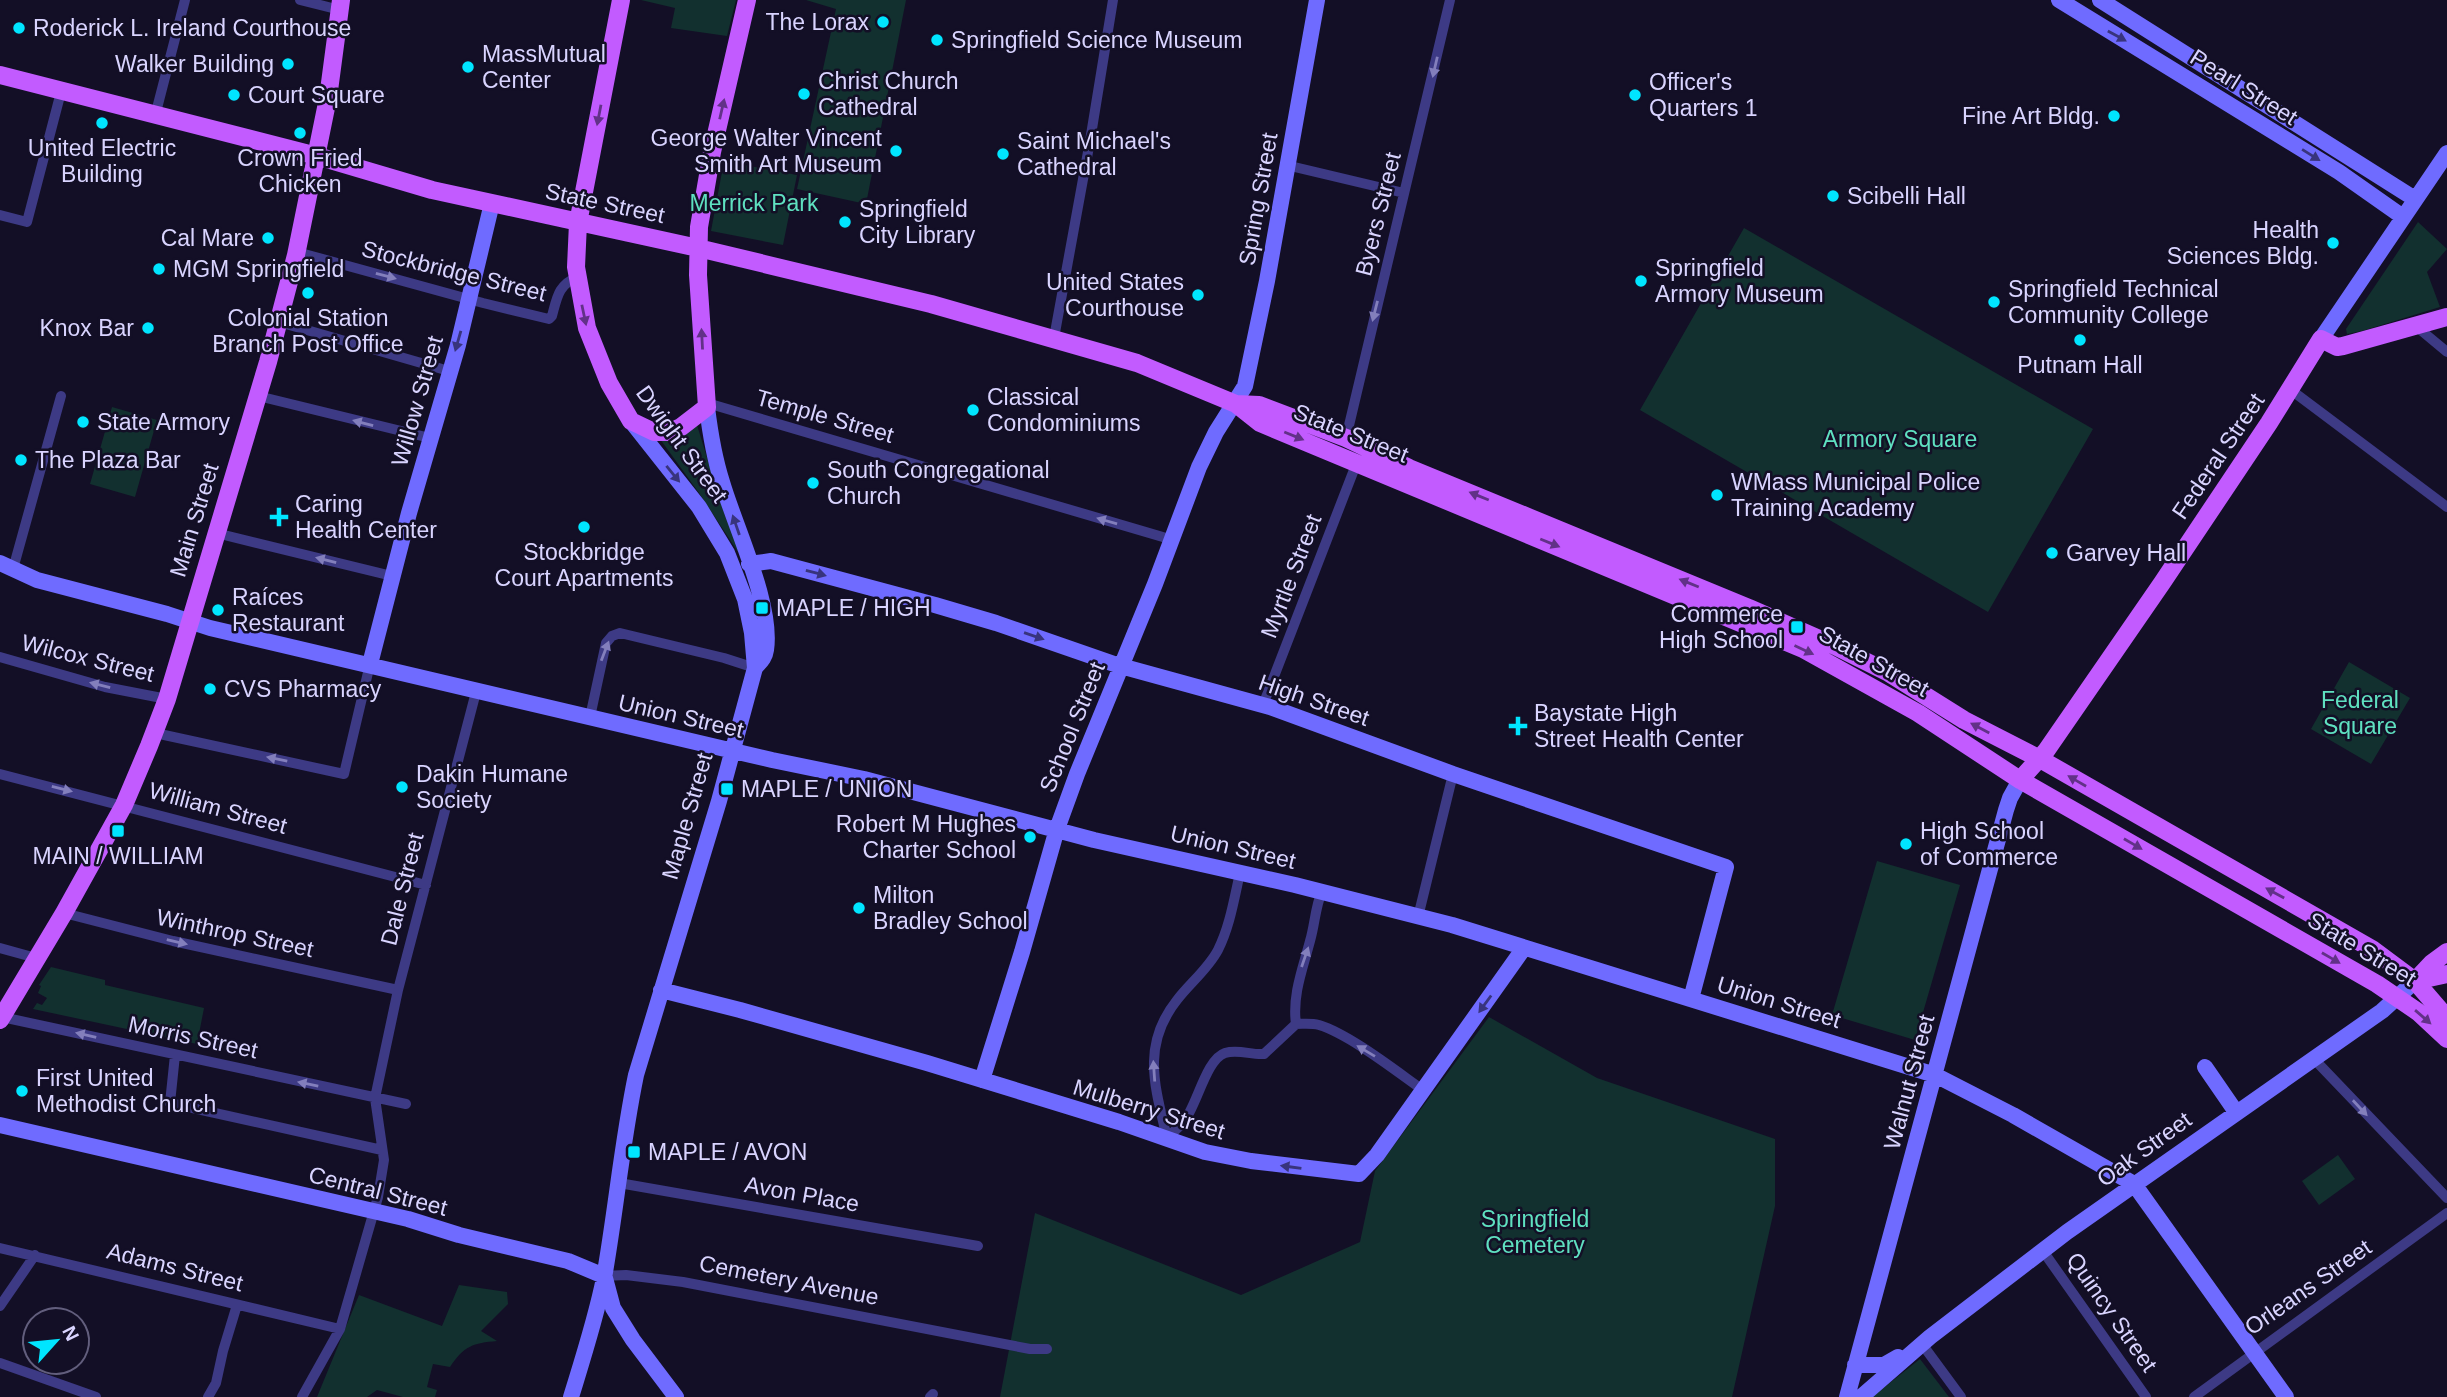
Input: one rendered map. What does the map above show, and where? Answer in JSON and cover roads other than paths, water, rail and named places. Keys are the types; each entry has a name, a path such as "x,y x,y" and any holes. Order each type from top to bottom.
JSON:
{"main road":[{"name":"Dwight Street","path":"621,0 578,223 576,252 577,277 591,340 609,383 631,421"},
{"name":"Maple Street","path":"707,405 699,227 712,152 747,0"},
{"name":"Main Street","path":"1,1018 64,914 124,805 167,699 258,396 297,252 328,98 341,5"},
{"name":"State Street","path":"0,75 317,156 432,190 869,288 1137,363 1236,404 1260,423 1803,649 1966,743 2020,780 2398,998 2447,1039"},
{"path":"2321,339 2334,346 2343,346 2447,317"},
{"name":"Federal Street","path":"2020,780 2040,760 2162,583 2291,390 2321,339"},
{"name":"State Street","path":"1236,404 1259,405 1346,438 1409,468 1749,608 1889,673 1964,720 2040,760 2372,949 2415,981 2447,1018"},
{"path":"631,421 654,432 670,432 686,424 707,405"},
{"path":"1879,691 1889,673"},
{"path":"2204,885 2216,860"},
{"path":"2415,981 2447,952"},
{"path":"2415,981 2447,975"}],"street":[{"path":"155,116 185,0"},
{"path":"300,0 341,5"},
{"path":"1054,338 1113,0"},
{"name":"Spring Street","path":"1236,404 1245,386 1251,361 1317,0"},
{"name":"Byers Street","path":"1346,438 1450,0"},
{"name":"Pearl Street","path":"2059,0 2339,172 2403,217"},
{"name":"Pearl Street","path":"2100,0 2415,199"},
{"path":"0,215 27,222 61,92"},
{"name":"Federal Street","path":"2321,339 2447,153"},
{"path":"1286,165 1404,193"},
{"name":"Willow Street","path":"155,733 344,774 393,572 469,299 492,203"},
{"name":"Stockbridge Street","path":"297,252 549,318 561,288 566,282 577,277"},
{"path":"279,322 449,371"},
{"path":"2417,327 2447,352"},
{"path":"2291,390 2447,507"},
{"path":"4,569 61,396"},
{"path":"258,396 430,438"},
{"name":"School Street","path":"982,1080 1057,829 1173,540 1199,467 1216,432 1236,404"},
{"name":"Temple Street","path":"707,405 1173,540"},
{"name":"Maple Street","path":"571,1397 592,1328 604,1276 632,1092 719,801 755,668 765,653 762,607 718,469 707,405"},
{"name":"Dwight Street","path":"631,421 699,507 727,553 747,607 755,668"},
{"name":"Myrtle Street","path":"1263,705 1357,462"},
{"path":"216,533 393,572"},
{"name":"High Street","path":"749,564 772,561 907,597 996,623 1121,666 1263,705 1453,774 1726,867 1691,999"},
{"name":"Union Street","path":"4,569 210,628 370,664 476,692 864,779 1094,840 1322,891 1524,948 1935,1074 2134,1184 2286,1397"},
{"path":"590,717 600,663 612,636 620,634 724,658 755,668"},
{"name":"Wilcox Street","path":"0,657 105,687 167,699"},
{"name":"Dale Street","path":"375,1098 398,990 476,692"},
{"name":"William Street","path":"0,774 426,885"},
{"path":"1418,917 1453,774"},
{"name":"Walnut Street","path":"1847,1397 2008,804 2020,780"},
{"path":"1167,1138 1153,1073 1158,1033 1169,1011 1219,949 1229,921 1240,873"},
{"path":"1296,1024 1294,1011 1298,978 1311,940 1314,915 1322,891"},
{"name":"Winthrop Street","path":"64,914 173,942 398,990"},
{"path":"0,948 36,958"},
{"name":"Mulberry Street","path":"661,990 982,1080 1228,1157 1359,1174 1377,1155 1524,948"},
{"name":"Oak Street","path":"1861,1397 1922,1344 2043,1251 2134,1184 2382,1011 2415,981"},
{"name":"Morris Street","path":"1,1018 406,1104"},
{"path":"1167,1138 1184,1122 1216,1059 1228,1052 1264,1054 1296,1024 1314,1024 1333,1031 1423,1090"},
{"path":"175,1055 170,1102 382,1150"},
{"path":"2313,1058 2447,1198"},
{"path":"2205,1067 2236,1112"},
{"path":"302,1397 340,1329 374,1212 382,1179 382,1150 375,1098"},
{"name":"Central Street","path":"0,1125 374,1212 568,1261 604,1276"},
{"name":"Avon Place","path":"619,1183 978,1246"},
{"name":"Orleans Street","path":"2194,1397 2447,1213"},
{"name":"Adams Street","path":"0,1248 340,1329"},
{"name":"Quincy Street","path":"2043,1251 2146,1397"},
{"path":"0,1306 34,1255"},
{"name":"Cemetery Avenue","path":"604,1276 626,1275 683,1282 1030,1349 1047,1349"},
{"path":"604,1276 612,1308 632,1340 676,1397"},
{"path":"208,1397 216,1383 237,1305"},
{"path":"1922,1344 1961,1397"},
{"name":"Oak Street","path":"1856,1365 1884,1364 1922,1344"},
{"path":"0,1363 82,1395 96,1397"}],"place":[{"name":"The Lorax","path":"883,22"},
{"name":"Roderick L. Ireland Courthouse","path":"19,28"},
{"name":"Springfield Science Museum","path":"937,40"},
{"name":"Walker Building","path":"288,64"},
{"name":"MassMutual Center","path":"468,67"},
{"name":"Christ Church Cathedral","path":"804,94"},
{"name":"Court Square","path":"234,95"},
{"name":"Officer's Quarters 1","path":"1635,95"},
{"name":"Fine Art Bldg.","path":"2114,116"},
{"name":"United Electric Building","path":"102,123"},
{"name":"Crown Fried Chicken","path":"300,133"},
{"name":"George Walter Vincent Smith Art Museum","path":"896,151"},
{"name":"Saint Michael's Cathedral","path":"1003,154"},
{"name":"Scibelli Hall","path":"1833,196"},
{"name":"Springfield City Library","path":"845,222"},
{"name":"Cal Mare","path":"268,238"},
{"name":"Health Sciences Bldg.","path":"2333,243"},
{"name":"MGM Springfield","path":"159,269"},
{"name":"Springfield Armory Museum","path":"1641,281"},
{"name":"Colonial Station Branch Post Office","path":"308,293"},
{"name":"United States Courthouse","path":"1198,295"},
{"name":"Springfield Technical Community College","path":"1994,302"},
{"name":"Knox Bar","path":"148,328"},
{"name":"Putnam Hall","path":"2080,340"},
{"name":"Classical Condominiums","path":"973,410"},
{"name":"State Armory","path":"83,422"},
{"name":"The Plaza Bar","path":"21,460"},
{"name":"South Congregational Church","path":"813,483"},
{"name":"WMass Municipal Police Training Academy","path":"1717,495"},
{"name":"Caring Health Center","path":"279,517"},
{"name":"Stockbridge Court Apartments","path":"584,527"},
{"name":"Garvey Hall","path":"2052,553"},
{"name":"MAPLE / HIGH","path":"762,608"},
{"name":"Raíces Restaurant","path":"218,610"},
{"name":"Commerce High School","path":"1797,627"},
{"name":"CVS Pharmacy","path":"210,689"},
{"name":"Baystate High Street Health Center","path":"1518,726"},
{"name":"Dakin Humane Society","path":"402,787"},
{"name":"MAPLE / UNION","path":"727,789"},
{"name":"MAIN / WILLIAM","path":"118,831"},
{"name":"Robert M Hughes Charter School","path":"1030,837"},
{"name":"High School of Commerce","path":"1906,844"},
{"name":"Milton Bradley School","path":"859,908"},
{"name":"First United Methodist Church","path":"22,1091"},
{"name":"MAPLE / AVON","path":"634,1152"}],"park label":[{"name":"Merrick Park","path":"754,203"},
{"name":"Armory Square","path":"1900,439"},
{"name":"Federal Square","path":"2360,713"},
{"name":"Springfield Cemetery","path":"1535,1232"}]}
